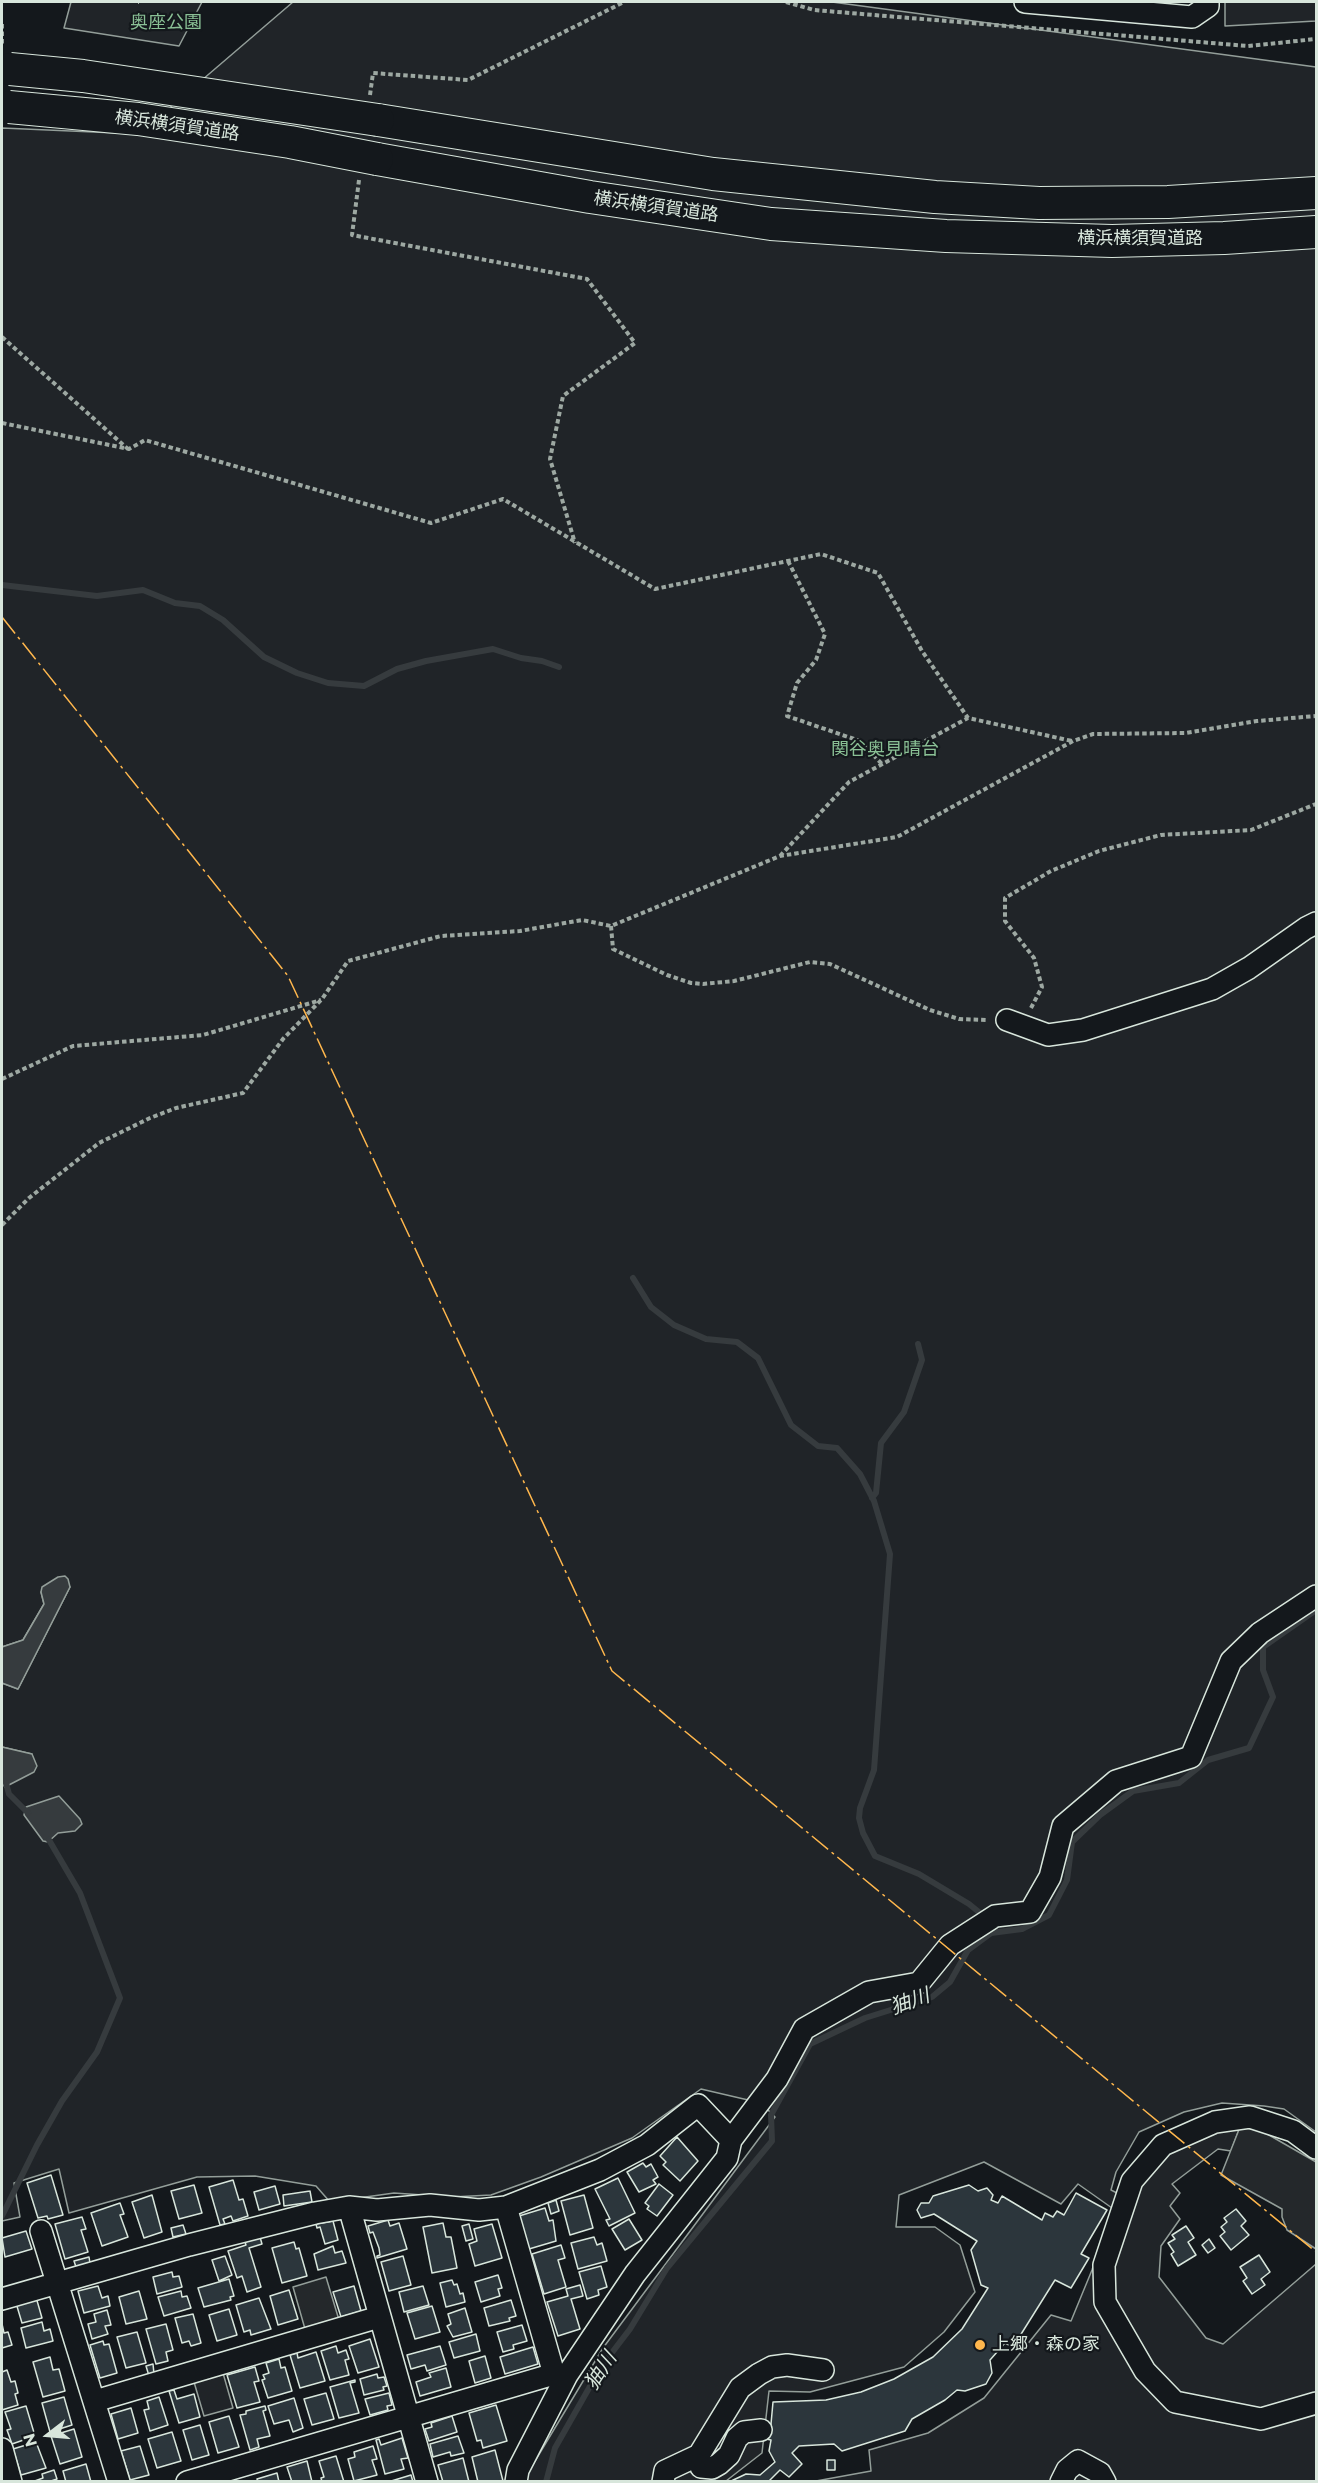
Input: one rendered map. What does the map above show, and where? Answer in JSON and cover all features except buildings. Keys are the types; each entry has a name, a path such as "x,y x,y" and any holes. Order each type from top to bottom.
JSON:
{"highway":[{"name":"横浜横須賀道路","path":"2,69 374,108 713,174 935,197 1039,203 1168,202 1317,193"},
{"name":"横浜横須賀道路","path":"2,107 138,119 290,142 368,168 590,197 771,224 946,236 1112,241 1224,238 1317,232"}],"street":[{"path":"1025,2 1103,6 1192,17 1208,6 1208,2"},
{"path":"1007,1020 1048,1035 1083,1030 1212,989 1249,968 1306,928 1317,923"},
{"path":"516,2481 518,2470 561,2375 635,2274 727,2158 731,2140 777,2079 804,2029 869,1992 919,1983 950,1945 986,1922 1030,1912 1050,1877 1063,1826 1116,1781 1191,1757 1231,1661 1260,1633 1317,1596"},
{"path":"2,2298 292,2219 349,2207 377,2210 430,2205 478,2210 506,2207 600,2170 638,2150 675,2126 699,2105 731,2140"},
{"path":"1317,2148 1293,2131 1250,2117 1215,2122 1163,2145 1132,2181 1104,2265 1105,2302 1145,2371 1175,2403 1261,2419 1317,2403"},
{"path":"349,2207 427,2481"},
{"path":"506,2207 561,2375"},
{"path":"41,2230 119,2481"},
{"path":"95,2402 379,2317"},
{"path":"663,2481 665,2471 699,2456 740,2388 759,2374 772,2367 787,2365 823,2370"},
{"path":"187,2481 408,2416 561,2375"},
{"path":"699,2456 701,2467 712,2468 729,2455 737,2438 744,2432 761,2430"},
{"path":"2,2449 11,2481"},
{"path":"1061,2481 1067,2470 1078,2461 1100,2473 1105,2481"}],"path":[{"path":"374,108 373,73 468,81 624,2"},
{"path":"786,2 814,10 1248,46 1317,39"},
{"path":"2,24 2,46"},
{"path":"368,168 352,235 587,279 635,343 563,396 550,459 575,543"},
{"path":"2,337 129,449"},
{"path":"2,423 129,449 145,440 431,523 502,499 655,589 821,554 878,573 922,651 968,718"},
{"path":"788,561 825,634 816,660 797,683 787,716 860,741 882,764"},
{"path":"2,1226 29,1198 99,1143 176,1108 243,1093 283,1039 322,999 348,961 441,936 520,931 582,920 611,926 780,856 897,837 1073,741 1093,734 1186,733 1257,721 1317,716"},
{"path":"780,856 849,782 968,718 1073,741"},
{"path":"611,926 613,949 666,975 692,983 734,981 810,962 830,964 930,1010 959,1019 1007,1020 1032,1008 1042,987 1034,958 1005,921 1005,898 1050,871 1099,851 1161,835 1251,830 1317,804"},
{"path":"2,1079 73,1046 202,1035 322,999"}],"green space":[{"name":"奥座公園","path":"71,2 202,2 179,46 64,28"},
{"name":"関谷奥見晴台","path":"293,2 832,2 1316,67 1316,2132 1284,2109 1222,2103 1184,2112 1139,2132 1116,2172 1111,2190 1133,2201 1153,2166 1180,2143 1210,2130 1240,2127 1231,2151 1218,2149 1172,2184 1180,2193 1170,2206 1180,2219 1161,2246 1159,2277 1206,2338 1223,2344 1316,2264 1316,2481 816,2481 871,2471 869,2450 928,2433 984,2398 1051,2315 1071,2321 1092,2270 1112,2208 1078,2184 1061,2204 984,2162 899,2195 896,2227 935,2227 960,2245 975,2292 944,2332 904,2367 810,2392 769,2391 762,2453 726,2481 523,2481 603,2348 775,2117 761,2103 701,2089 632,2138 541,2177 491,2195 452,2197 394,2193 330,2202 316,2186 255,2176 197,2177 69,2213 59,2169 14,2183 20,2217 2,2221 2,1782 5,1787 32,1754 2,1747 2,1683 18,1689 70,1587 41,1592 44,1604 23,1640 2,1647 2,128 139,134"},
{"path":"1225,2 1316,2 1316,21 1225,26"},
{"path":"223,2373 233,2408 204,2416 194,2382"}],"shaded area":[{"path":"65,1576 70,1587 18,1689 2,1683 2,1647 23,1640 44,1604 42,1587 58,1577"},
{"path":"2,1747 32,1754 37,1766 34,1772 5,1787 2,1782"},
{"path":"59,1796 82,1824 75,1831 58,1833 48,1842 43,1841 24,1815 26,1807"},
{"path":"1240,2127 1262,2131 1316,2162 1316,2249 1287,2230 1282,2217 1282,2209 1221,2175"},
{"path":"326,2277 339,2320 305,2329 293,2287"}],"waterway":[{"path":"2,585 97,596 143,590 175,603 200,606 223,620 264,657 297,673 328,683 364,686 397,669 426,661 493,649 559,667"},
{"path":"633,1278 651,1307 674,1325 706,1339 737,1342 758,1358 791,1425 818,1446 837,1448 860,1474 874,1501 890,1554 874,1770 860,1808 859,1818 863,1833 875,1856 919,1874 969,1904 985,1917"},
{"path":"872,1498 876,1493 881,1443 904,1412 922,1360 918,1344"},
{"name":"㹨川","path":"546,2482 555,2448 601,2367 630,2329 667,2268 772,2141 771,2115 810,2044 865,2018 932,1997 950,1982 968,1950 991,1933 1022,1929 1049,1915 1067,1880 1072,1842 1100,1815 1133,1791 1179,1783 1208,1760 1249,1748 1273,1697 1263,1670 1263,1647 1316,1610"},
{"path":"6,1783 9,1794 28,1813"},
{"path":"2,2216 37,2145 62,2101 97,2052 120,1998 80,1893 49,1840"}],"power":[{"path":"2,617 288,976 612,1671 1316,2252"}],"place":[{"name":"上郷・森の家","path":"980,2345"}]}
